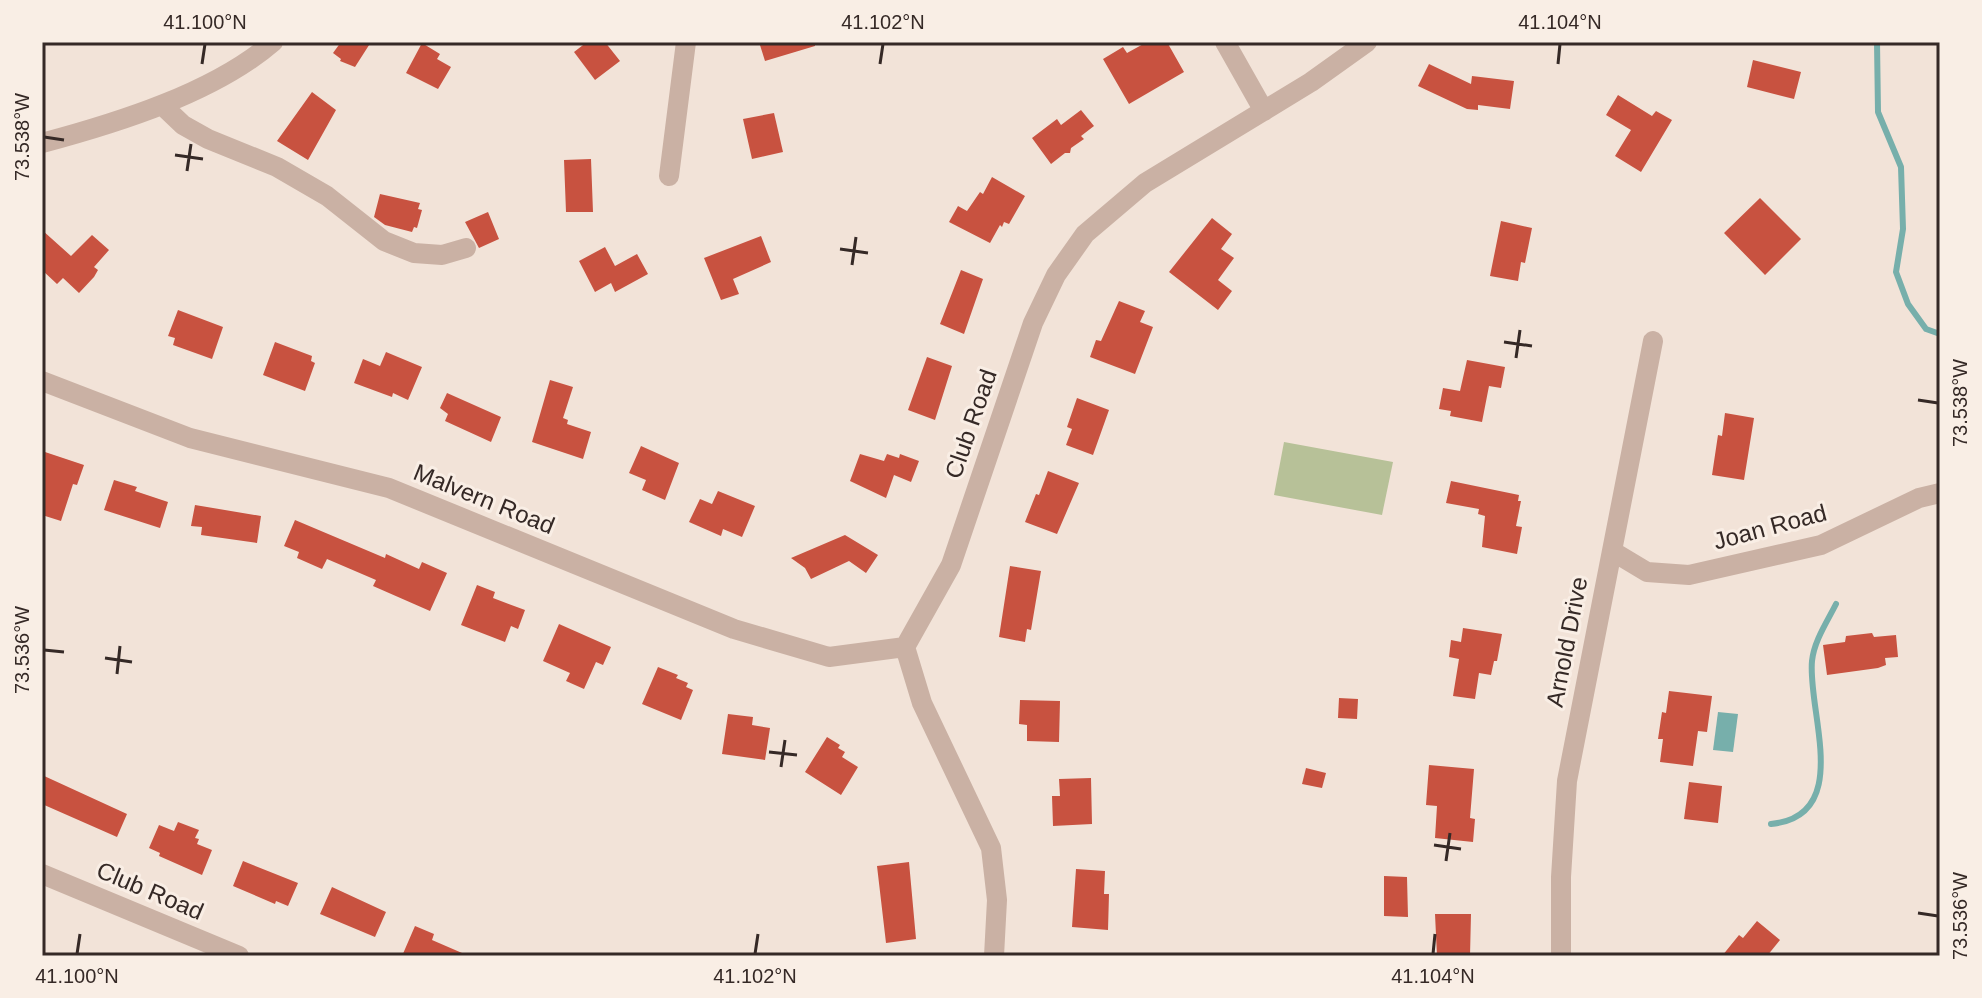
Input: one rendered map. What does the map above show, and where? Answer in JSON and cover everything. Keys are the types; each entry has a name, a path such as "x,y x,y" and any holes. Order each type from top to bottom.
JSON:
{"street":[{"path":"42,143 162,105 220,76 273,42"},
{"path":"669,176 686,42"},
{"path":"1225,42 1264,111"},
{"name":"Club Road","path":"905,647 951,565 1033,323 1056,275 1085,234 1145,183 1311,82 1367,42"},
{"path":"162,105 183,125 208,139 277,167 327,196 384,241 414,253 442,255 466,248"},
{"name":"Arnold Drive","path":"1561,956 1561,877 1567,781 1653,341"},
{"name":"Malvern Road","path":"42,381 190,438 389,488 734,629 829,657 905,647"},
{"name":"Joan Road","path":"1612,551 1647,572 1689,575 1821,545 1919,498 1940,493"},
{"path":"905,647 922,703 991,848 997,900 994,956"},
{"name":"Club Road","path":"42,874 239,956"}],"green space":[{"path":"1284,442 1393,462 1382,515 1274,495"}],"water":[{"path":"1718,712 1738,714 1733,752 1713,750"}],"building":[{"path":"341,42 371,42 355,67 340,61 333,53"},
{"path":"587,42 605,42 620,61 595,80 574,52"},
{"path":"759,42 815,42 815,46 765,61"},
{"path":"1147,42 1167,42 1184,72 1129,104 1103,59 1123,47 1127,53"},
{"path":"422,43 440,54 437,59 451,67 438,89 406,73"},
{"path":"1753,60 1801,72 1794,99 1747,87"},
{"path":"1429,64 1471,84 1472,76 1514,81 1510,109 1478,105 1478,110 1467,109 1418,86"},
{"path":"312,92 336,110 308,160 277,141"},
{"path":"1618,95 1652,116 1656,111 1672,120 1641,172 1615,156 1631,130 1606,115"},
{"path":"1081,110 1094,126 1081,136 1084,139 1071,148 1070,153 1065,153 1051,164 1032,138 1057,119 1061,125"},
{"path":"774,113 783,152 752,159 743,119"},
{"path":"591,159 593,212 566,212 564,160"},
{"path":"992,177 1025,196 1009,224 1004,222 1002,227 1000,225 990,243 949,222 958,206 967,211 980,192 983,194"},
{"path":"380,194 420,203 418,209 422,210 417,228 414,227 412,232 385,225 374,217"},
{"path":"1760,198 1801,239 1765,275 1724,233"},
{"path":"488,212 499,239 479,248 465,222"},
{"path":"1212,218 1232,234 1221,249 1234,258 1218,280 1232,291 1218,310 1169,272"},
{"path":"1501,221 1532,228 1518,281 1490,276"},
{"path":"42,230 71,256 92,235 109,250 94,267 98,270 94,277 79,293 63,278 57,284 42,270"},
{"path":"761,236 771,262 733,279 739,294 721,300 704,258"},
{"path":"605,247 615,266 637,254 648,274 615,292 611,283 595,292 579,261"},
{"path":"961,270 983,279 964,334 940,324"},
{"path":"1119,301 1145,311 1140,322 1153,327 1135,374 1090,357 1096,340 1101,341"},
{"path":"178,310 223,327 212,359 173,345 175,338 168,336"},
{"path":"275,342 312,356 311,361 315,363 305,391 263,375"},
{"path":"386,352 422,367 408,400 354,383 363,359 380,366"},
{"path":"927,357 952,366 935,420 908,410"},
{"path":"1467,360 1505,367 1501,388 1489,386 1482,422 1450,416 1451,411 1439,409 1443,388 1460,391"},
{"path":"550,380 573,387 563,418 568,420 567,424 591,432 583,459 532,442"},
{"path":"447,393 501,417 491,442 445,421 448,414 440,408"},
{"path":"1077,398 1109,410 1093,455 1066,445 1072,429 1067,427"},
{"path":"1725,413 1754,418 1744,480 1712,475"},
{"path":"641,446 679,463 665,500 642,490 646,480 629,473"},
{"path":"42,451 84,465 77,485 73,484 61,521 42,515"},
{"path":"860,454 884,461 887,454 899,458 900,454 919,461 911,482 894,475 886,498 850,481"},
{"path":"1048,471 1079,483 1057,534 1025,522"},
{"path":"114,480 168,502 160,528 104,510"},
{"path":"1451,481 1519,495 1518,501 1521,501 1516,526 1522,527 1517,554 1482,547 1485,516 1478,514 1479,509 1446,503"},
{"path":"718,491 755,506 742,537 723,529 721,536 689,522 700,499 712,504"},
{"path":"195,505 261,516 257,543 201,535 202,527 191,526"},
{"path":"295,520 385,558 386,554 419,569 422,562 447,573 430,611 373,586 376,580 327,559 322,569 297,558 299,552 284,546"},
{"path":"845,535 878,555 866,573 849,561 811,579 805,568 791,558"},
{"path":"1010,566 1041,571 1031,630 1027,629 1025,642 999,637"},
{"path":"477,585 495,592 493,598 525,610 518,629 511,626 505,642 461,625"},
{"path":"559,624 611,647 603,665 596,662 584,689 566,681 570,673 543,661"},
{"path":"1463,628 1502,634 1491,675 1479,673 1475,699 1453,696 1459,659 1449,657 1451,640 1461,642"},
{"path":"1872,633 1874,637 1896,635 1898,657 1885,658 1886,665 1878,668 1827,675 1823,645 1845,642 1846,636"},
{"path":"658,667 678,675 676,678 688,683 686,687 693,690 681,720 642,704"},
{"path":"1669,691 1712,696 1707,732 1698,731 1693,766 1660,762 1663,739 1658,739"},
{"path":"1339,698 1358,699 1357,719 1338,718"},
{"path":"1020,700 1060,701 1059,742 1027,741 1027,725 1019,724"},
{"path":"728,714 753,717 752,725 770,728 765,760 722,754"},
{"path":"827,737 840,745 838,748 845,752 842,757 858,767 841,795 805,772"},
{"path":"1429,765 1474,769 1470,818 1475,819 1473,842 1435,838 1437,806 1426,805"},
{"path":"1306,768 1326,773 1322,788 1302,784"},
{"path":"42,775 127,814 117,837 42,804"},
{"path":"1091,778 1092,824 1053,826 1052,796 1060,796 1059,779"},
{"path":"1689,782 1722,786 1718,823 1684,819"},
{"path":"178,822 199,830 195,838 199,839 197,844 212,850 202,875 159,856 160,853 149,848 159,825 174,831"},
{"path":"243,861 298,883 288,906 276,901 275,904 233,886"},
{"path":"909,862 916,939 886,943 877,866"},
{"path":"1076,869 1105,871 1104,894 1109,894 1108,930 1072,927"},
{"path":"1384,876 1407,877 1408,917 1384,916"},
{"path":"332,887 386,912 375,937 320,914"},
{"path":"1435,914 1471,914 1470,956 1437,956"},
{"path":"1757,921 1780,940 1767,956 1722,956 1739,935 1743,938"},
{"path":"415,926 434,934 432,940 469,956 402,956"}],"waterway":[{"path":"1877,42 1878,112 1901,167 1903,229 1896,272 1908,304 1926,329 1940,334"},
{"path":"1771,824 1796,817 1812,802 1819,782 1821,758 1812,661 1818,639 1836,604"}]}
